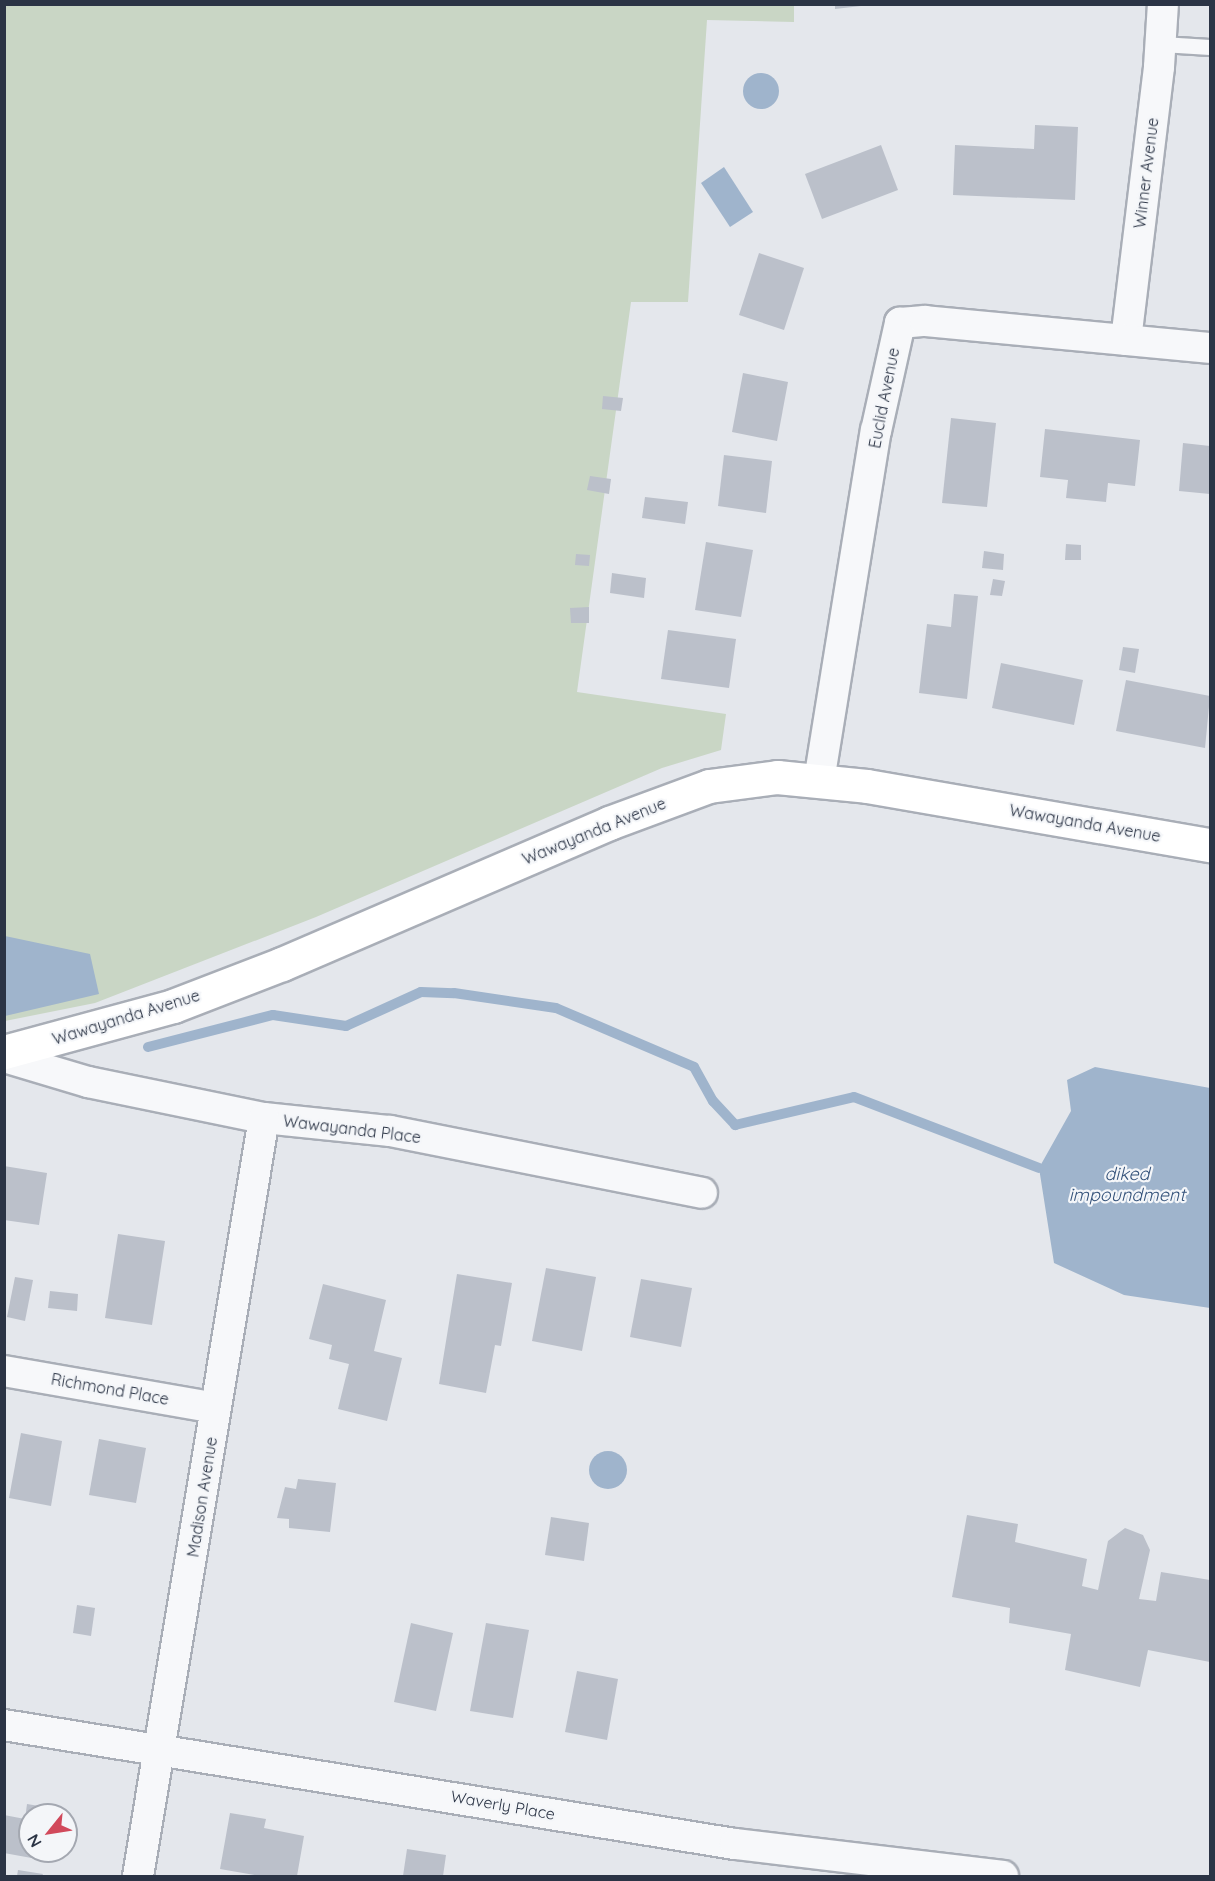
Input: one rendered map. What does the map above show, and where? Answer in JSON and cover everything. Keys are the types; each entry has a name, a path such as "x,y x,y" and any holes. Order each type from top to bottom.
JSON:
{"street":[{"name":"Winner Avenue","path":"1126,340 1161,44 1163,4"},
{"name":"Euclid Avenue","path":"819,781 876,431 900,323 925,321 1210,348"},
{"name":"Wawayanda Avenue","path":"4,1052 173,1006 696,790 752,778 867,786 1210,845"},
{"name":"Wawayanda Place","path":"4,1057 88,1082 264,1118 390,1131 702,1193"},
{"name":"Madison Avenue","path":"138,1876 264,1118"},
{"name":"Richmond Place","path":"4,1371 215,1408"},
{"name":"Waverly Place","path":"4,1725 161,1748 735,1844 1003,1876"}],"lane":[{"path":"1161,44 1210,48"}],"green space":[{"path":"5,5 794,5 794,22 707,20 688,302 631,302 577,692 726,714 721,750 662,768 316,917 95,1003 5,1021"}],"water":[{"path":"761,73 774,78 779,91 774,104 761,109 748,104 743,91 748,78"},
{"path":"724,167 753,212 730,227 701,183"},
{"path":"5,936 90,954 99,994 5,1016"},
{"name":"diked impoundment","path":"1095,1067 1210,1088 1210,1308 1124,1295 1054,1263 1039,1168 1071,1111 1067,1080"},
{"path":"608,1451 622,1456 627,1470 622,1484 608,1489 594,1484 589,1470 594,1456"}],"building":[{"path":"835,4 861,4 861,6 835,9"},
{"path":"1035,125 1078,127 1075,200 953,195 955,145 1034,149"},
{"path":"881,145 898,190 822,219 805,174"},
{"path":"759,253 804,268 784,330 739,315"},
{"path":"743,373 788,382 777,441 732,432"},
{"path":"603,396 623,398 621,411 602,409"},
{"path":"951,418 996,423 987,507 942,503"},
{"path":"1045,429 1140,440 1135,486 1108,483 1106,502 1066,498 1068,480 1040,477"},
{"path":"1183,443 1210,446 1210,494 1179,491"},
{"path":"724,455 772,461 766,513 718,506"},
{"path":"590,476 611,479 609,494 587,490"},
{"path":"645,497 688,502 685,524 642,518"},
{"path":"706,542 753,550 741,617 695,610"},
{"path":"1066,544 1081,545 1081,560 1065,560"},
{"path":"984,551 1004,554 1003,570 982,568"},
{"path":"576,554 590,555 589,566 575,565"},
{"path":"612,573 646,578 644,598 610,593"},
{"path":"993,579 1005,581 1002,596 990,595"},
{"path":"954,594 978,596 967,699 919,693 927,624 951,627"},
{"path":"589,607 589,623 571,623 570,608"},
{"path":"668,630 736,639 729,688 661,679"},
{"path":"1123,647 1139,649 1135,673 1119,670"},
{"path":"1001,663 1083,680 1074,725 992,708"},
{"path":"1126,680 1210,696 1205,748 1116,731"},
{"path":"4,1166 47,1173 39,1225 4,1220"},
{"path":"118,1234 165,1241 152,1325 105,1318"},
{"path":"546,1268 596,1277 582,1351 532,1341"},
{"path":"457,1274 512,1283 501,1346 495,1345 486,1393 439,1384"},
{"path":"15,1277 33,1280 25,1321 7,1317"},
{"path":"641,1279 692,1288 681,1347 630,1337"},
{"path":"323,1284 386,1300 374,1351 402,1358 387,1421 338,1409 349,1364 329,1359 332,1345 309,1339"},
{"path":"50,1291 78,1294 77,1311 48,1308"},
{"path":"21,1433 62,1441 51,1506 9,1498"},
{"path":"99,1439 146,1448 136,1503 89,1495"},
{"path":"298,1479 336,1483 330,1532 289,1528 289,1519 277,1518 285,1487 296,1489"},
{"path":"967,1515 1018,1524 1015,1542 1087,1559 1082,1586 1098,1590 1108,1541 1125,1528 1143,1535 1150,1550 1139,1599 1156,1601 1161,1572 1210,1580 1210,1662 1148,1650 1140,1687 1065,1670 1071,1634 1009,1623 1010,1608 952,1597"},
{"path":"551,1517 589,1523 584,1561 545,1555"},
{"path":"77,1605 95,1608 91,1636 73,1633"},
{"path":"411,1623 453,1633 436,1711 394,1702"},
{"path":"486,1623 529,1630 513,1718 470,1711"},
{"path":"577,1671 618,1679 607,1740 565,1732"},
{"path":"230,1813 266,1819 264,1828 304,1836 297,1876 260,1876 220,1869"},
{"path":"4,1815 18,1818 18,1856 4,1853"},
{"path":"407,1849 446,1855 443,1876 403,1876"},
{"path":"18,1870 43,1874 42,1876 17,1876"}],"waterway":[{"path":"148,1047 273,1015 346,1026 421,992 454,993 556,1008 694,1067 713,1101 735,1125 854,1097 1039,1168"}]}
